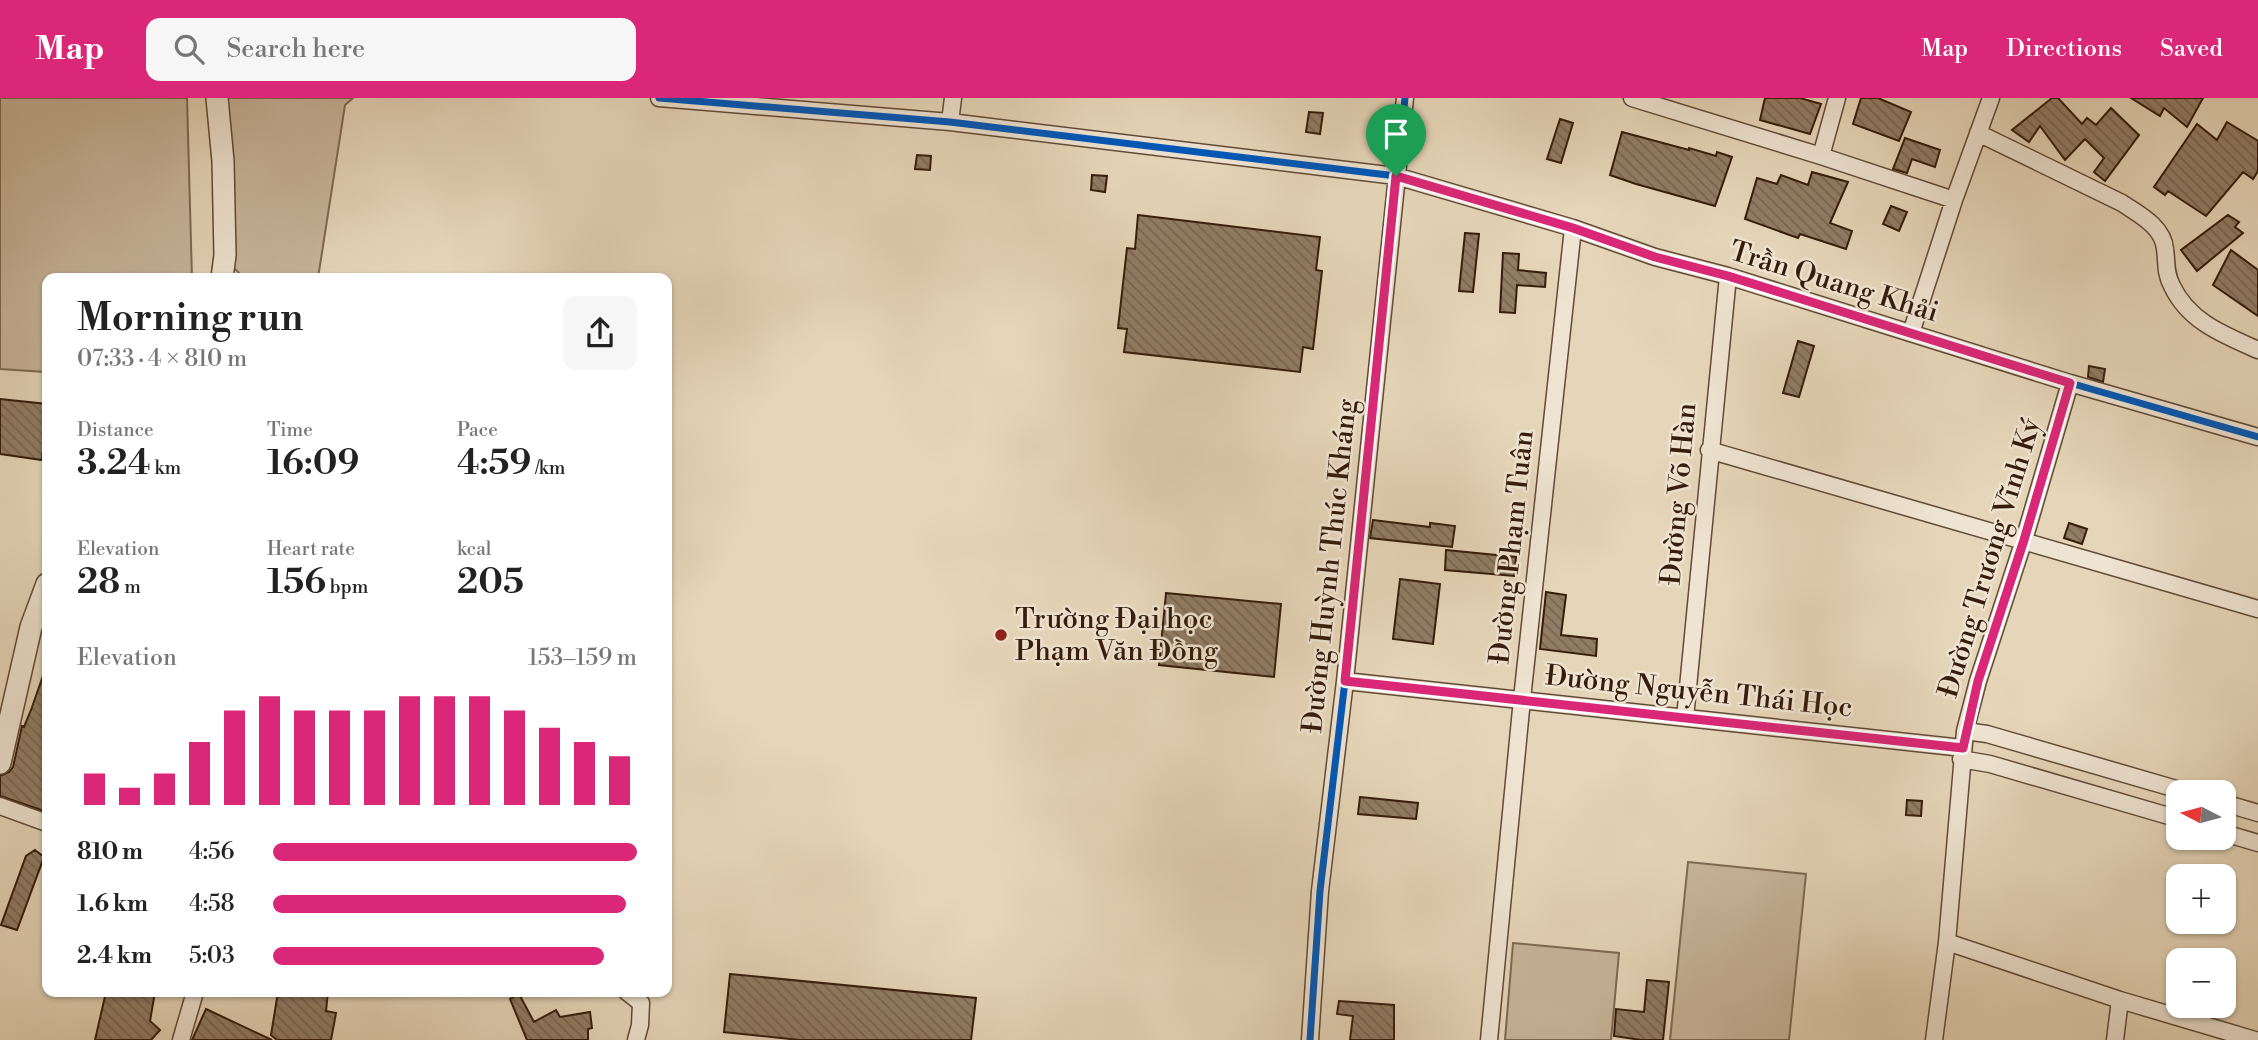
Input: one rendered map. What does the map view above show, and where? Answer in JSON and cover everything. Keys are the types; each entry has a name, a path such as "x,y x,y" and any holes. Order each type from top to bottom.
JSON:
{"street":[{"path":"217,98 223,161 224,273"},
{"name":"Trần Quang Khải","path":"659,98 950,122 1396,176 1573,228 1655,257 1728,276 2070,383 2258,437"},
{"path":"950,122 953,98"},
{"name":"Đường Huỳnh Thúc Kháng","path":"1310,1040 1320,891 1345,681 1405,98"},
{"path":"1632,98 1954,200"},
{"path":"1821,156 1837,98"},
{"path":"1911,333 1954,200 1991,98"},
{"path":"1978,133 2122,203 2143,217 2158,230 2165,246 2166,270 2172,287 2195,318 2258,350"},
{"name":"Đường Phạm Tuân","path":"1489,1040 1522,699 1573,228"},
{"name":"Đường Võ Hàn","path":"1685,718 1728,276"},
{"name":"Đường Trương Vĩnh Ký","path":"1934,1040 1947,942 1963,746 1978,681 2024,540 2070,383"},
{"path":"1709,450 2258,609"},
{"path":"0,763 31,626 42,597"},
{"name":"Đường Nguyễn Thái Học","path":"1345,681 1963,746 1990,764 2166,815"},
{"name":"Đường Nguyễn Thái Học","path":"1963,746 1987,734 2166,786"},
{"path":"0,806 42,821"},
{"path":"2236,807 2258,813"},
{"path":"2236,837 2258,843"},
{"path":"1947,942 2120,1000 2255,1040"},
{"path":"181,1040 194,997"},
{"path":"633,997 641,1003 636,1040"},
{"path":"2115,1040 2120,1000"}],"shaded area":[{"path":"0,98 187,98 192,273 42,273 42,372 0,369"},
{"path":"222,98 353,98 345,105 319,273 239,273 234,268"},
{"path":"1688,862 1806,874 1789,1040 1670,1040"},
{"path":"1513,943 1619,953 1611,1040 1505,1040"}],"building":[{"path":"1765,98 1800,98 1821,104 1810,134 1760,120"},
{"path":"1861,98 1878,98 1911,112 1899,141 1853,124"},
{"path":"2052,98 2058,98 2082,124 2087,118 2096,125 2111,108 2139,135 2105,181 2094,172 2104,158 2085,139 2065,160 2040,126 2029,142 2012,130"},
{"path":"2131,98 2203,98 2187,127 2164,108 2160,116"},
{"path":"1309,112 1323,113 1320,134 1306,132"},
{"path":"1560,119 1573,123 1561,163 1547,159"},
{"path":"2227,122 2258,141 2258,171 2253,179 2243,172 2206,216 2168,191 2165,195 2154,187 2197,124 2217,140"},
{"path":"1622,132 1689,150 1716,156 1717,152 1732,157 1715,206 1610,175"},
{"path":"1905,138 1940,150 1935,167 1912,159 1907,173 1893,169"},
{"path":"917,155 931,156 930,170 915,169"},
{"path":"1812,172 1848,182 1830,223 1852,231 1846,249 1800,234 1798,238 1745,219 1757,178 1777,184 1781,175 1808,185"},
{"path":"1092,175 1107,176 1105,192 1091,190"},
{"path":"1891,206 1907,212 1899,231 1883,224"},
{"path":"1138,215 1320,237 1316,270 1322,271 1313,349 1303,347 1300,372 1124,352 1127,329 1118,328 1127,248 1135,249"},
{"path":"2228,215 2239,222 2235,227 2243,233 2197,271 2181,250"},
{"path":"1465,233 1479,234 1473,292 1459,291"},
{"path":"2231,250 2258,270 2258,316 2213,285"},
{"path":"1503,253 1519,254 1518,270 1546,273 1545,287 1517,285 1515,313 1500,312"},
{"path":"1798,341 1814,346 1799,397 1783,393"},
{"path":"2089,366 2105,369 2103,382 2088,377"},
{"path":"0,399 42,403 42,460 0,454"},
{"path":"1373,520 1430,527 1430,523 1455,526 1452,547 1370,538"},
{"path":"2069,523 2087,529 2082,544 2064,538"},
{"path":"1446,550 1516,557 1514,576 1445,570"},
{"path":"1400,579 1440,584 1433,644 1393,639"},
{"path":"1546,592 1566,595 1561,635 1597,639 1596,656 1540,649"},
{"path":"1166,593 1281,604 1274,677 1159,665"},
{"path":"42,679 42,810 0,796 0,776 13,767 22,726 24,727"},
{"path":"1360,797 1418,803 1416,819 1358,814"},
{"path":"1907,800 1922,801 1921,816 1906,815"},
{"path":"35,850 42,855 42,862 17,930 1,925 26,856"},
{"path":"730,974 976,998 971,1040 800,1040 724,1032"},
{"path":"1647,980 1669,982 1663,1040 1614,1036 1616,1009 1644,1012"},
{"path":"105,997 154,997 150,1021 160,1030 151,1040 95,1040"},
{"path":"277,997 327,997 326,1011 336,1013 331,1040 277,1040 271,1035"},
{"path":"521,997 534,1022 556,1010 560,1017 590,1012 592,1028 588,1029 588,1040 527,1040 510,999"},
{"path":"1339,1001 1394,1005 1394,1040 1350,1040 1353,1016 1337,1014"},
{"path":"206,1009 272,1040 192,1040"}],"cycle path":[{"path":"659,98 950,122 1396,176 1573,228 1655,257 1728,276 2070,383 2258,437"},
{"path":"1310,1040 1320,891 1345,681 1405,98"}],"place":[{"name":"Trường Đại học Phạm Văn Đồng","path":"1001,635"}],"route":[{"path":"1396,176 1573,228 1655,257 1728,276 2070,383 2024,540 1978,681 1963,748 1345,681 1396,176"}]}
